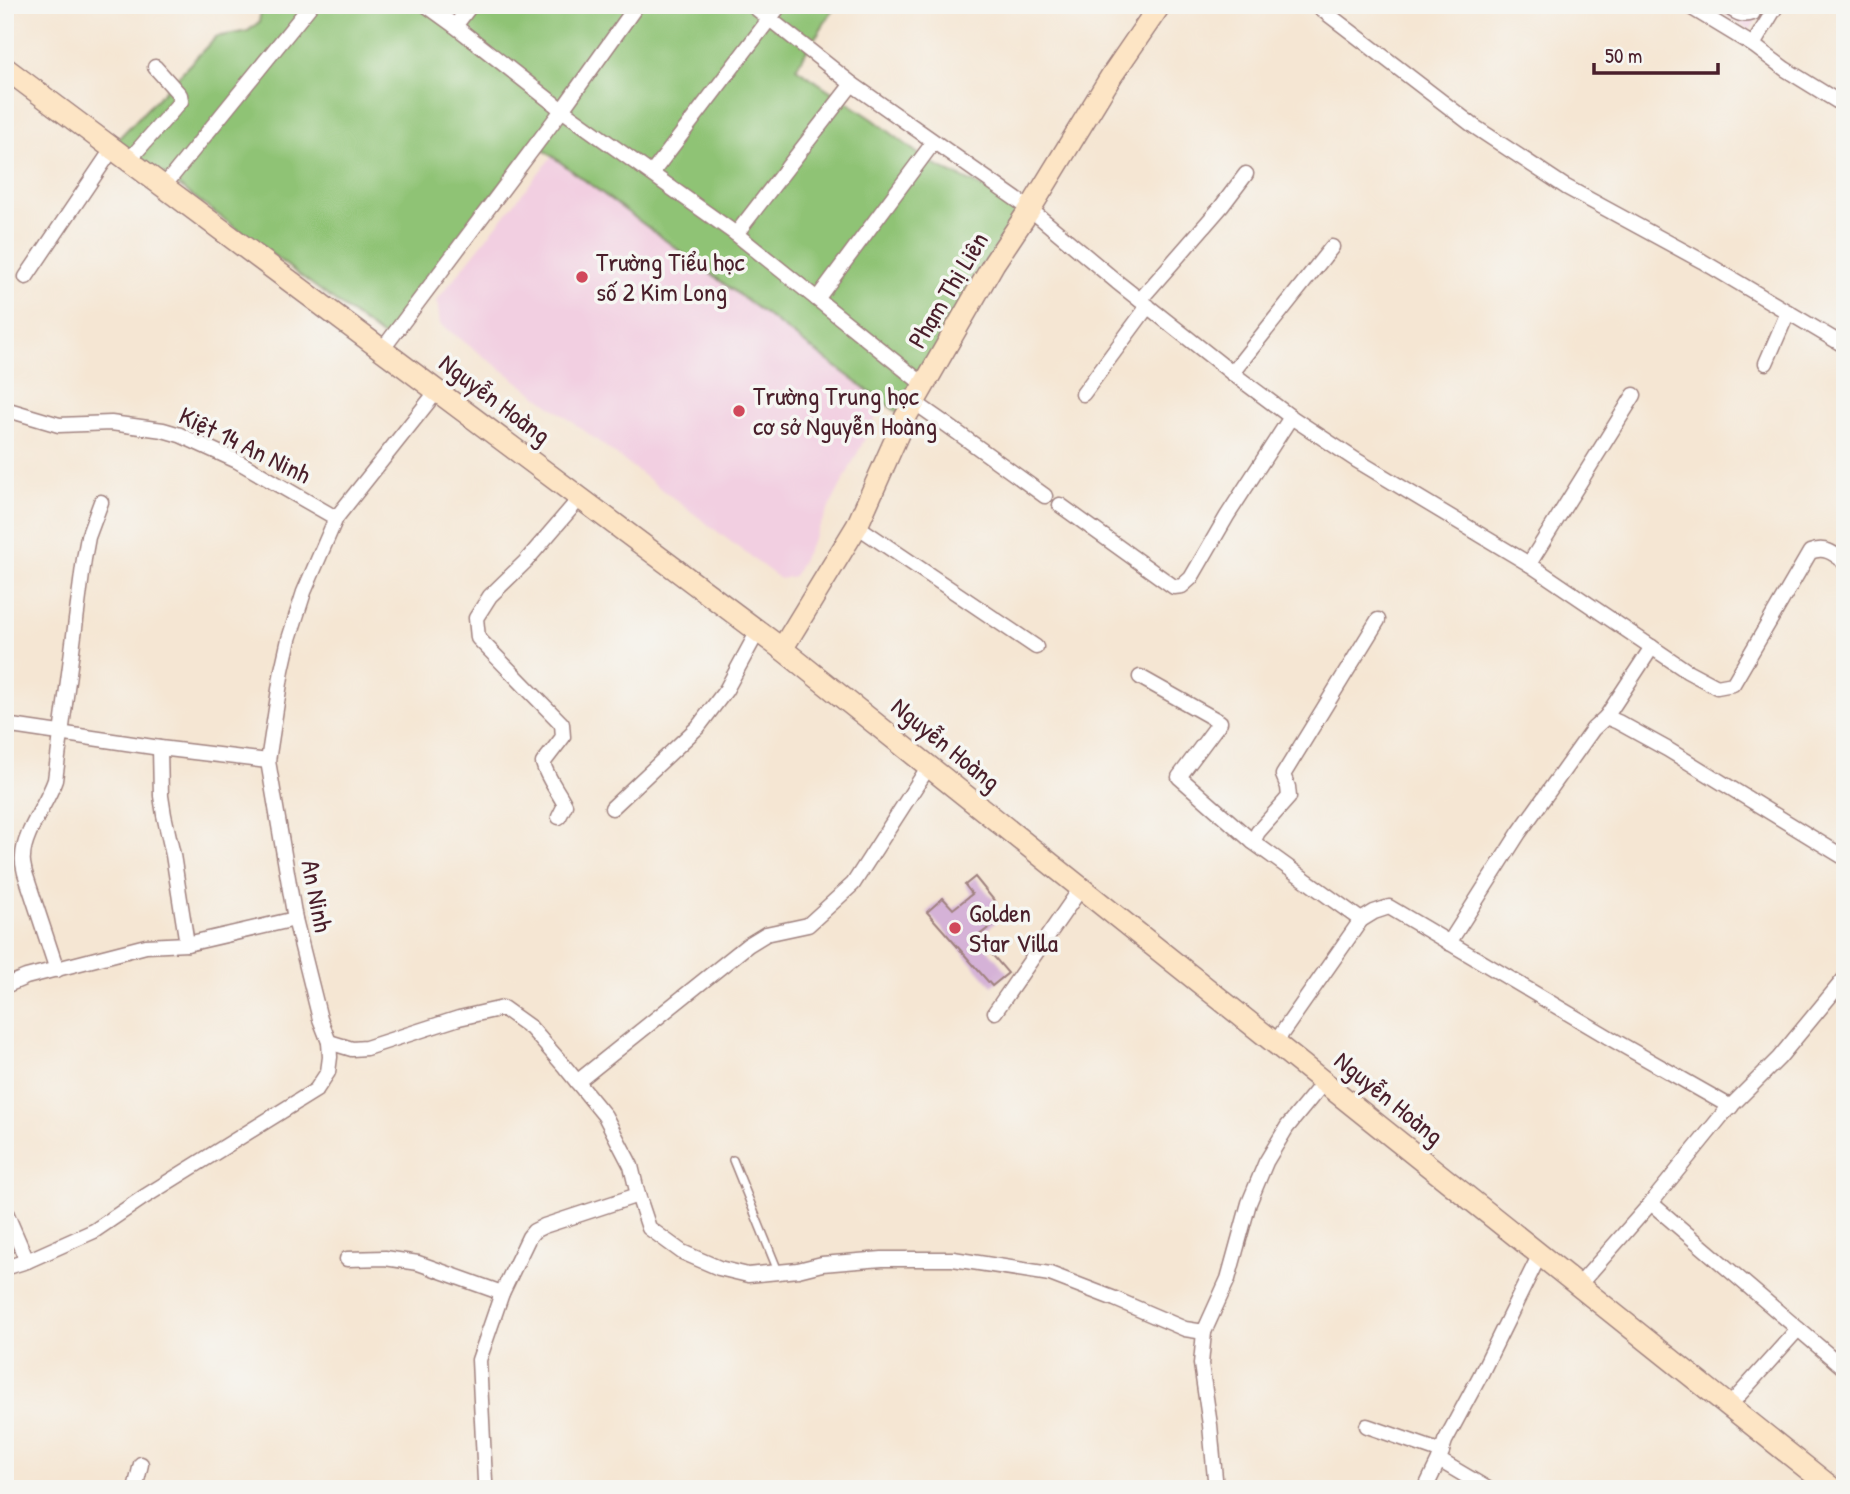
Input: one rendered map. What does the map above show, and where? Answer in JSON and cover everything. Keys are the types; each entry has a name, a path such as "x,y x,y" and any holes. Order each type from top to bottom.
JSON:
{"street":[{"path":"164,186 311,5"},
{"path":"426,5 562,110 736,234 817,299 919,393 1045,496"},
{"path":"455,26 471,5"},
{"path":"382,350 637,5"},
{"path":"752,5 852,84 1030,209 1077,250 1292,417 1356,460 1529,564 1687,671 1717,687 1733,684 1810,552 1819,548 1830,551 1845,562"},
{"path":"652,173 780,5"},
{"name":"Phạm Thị Liên","path":"782,649 857,526 905,418 994,263 1112,75 1160,5"},
{"path":"1316,5 1475,127 1566,187 1702,261 1845,346"},
{"path":"1687,5 1845,106"},
{"path":"1753,45 1777,5"},
{"path":"26,277 121,154 181,101 180,95 155,67"},
{"name":"Nguyễn Hoàng","path":"5,68 782,649 1833,1489"},
{"path":"736,234 852,84"},
{"path":"817,299 933,143"},
{"path":"1083,394 1144,303 1246,174"},
{"path":"1232,373 1332,247"},
{"path":"1766,363 1788,312"},
{"name":"An Ninh","path":"5,1268 93,1231 316,1090 328,1072 329,1042 320,1019 295,919 268,761 282,670 304,592 336,519 437,391"},
{"path":"1529,564 1634,395"},
{"name":"Kiệt 14 An Ninh","path":"5,409 59,425 111,423 180,435 236,461 336,519"},
{"path":"1060,505 1174,587 1182,586 1191,578 1227,516 1292,417"},
{"path":"559,817 565,805 545,772 543,763 563,737 562,724 478,638 476,618 490,596 525,562 580,498"},
{"path":"57,970 25,873 23,856 26,840 55,780 84,559 88,537 101,502"},
{"path":"857,526 1036,647"},
{"path":"1253,842 1258,832 1289,797 1283,775 1378,620"},
{"path":"612,808 698,727 726,690 758,631"},
{"path":"1449,943 1519,833 1593,729 1606,717 1652,647"},
{"path":"1140,677 1220,722 1180,777 1253,842 1361,919"},
{"path":"1606,717 1667,749 1845,858"},
{"path":"5,724 160,748 268,761"},
{"path":"160,748 161,796 187,944"},
{"path":"577,1082 748,945 766,934 808,925 853,884 929,766"},
{"path":"995,1012 1081,888"},
{"path":"1275,1043 1361,919 1389,907 1731,1107"},
{"path":"5,986 26,977 146,946 187,944 295,919"},
{"path":"1579,1285 1731,1107 1779,1058 1845,978"},
{"path":"329,1042 352,1049 366,1048 458,1018 503,1008 530,1028 605,1116 631,1166 649,1228 682,1252 719,1268 748,1275 798,1270 822,1264 882,1259 953,1259 1050,1274 1185,1329 1204,1332"},
{"path":"1216,1489 1201,1364 1204,1332 1228,1279 1249,1203 1266,1162 1287,1127 1324,1082"},
{"path":"485,1480 479,1360 502,1293 529,1237 544,1226 638,1195"},
{"path":"1651,1203 1845,1369"},
{"path":"5,1210 27,1261"},
{"path":"1425,1489 1445,1441 1540,1254"},
{"path":"347,1259 385,1258 418,1263 502,1293"},
{"path":"1730,1405 1798,1329"},
{"path":"1367,1426 1440,1456 1488,1489"},
{"path":"135,1489 141,1464"}],"lane":[{"path":"1719,5 1745,20 1755,16 1761,5"},
{"path":"733,1160 778,1272"}],"shaded area":[{"path":"1711,5 1765,5 1750,31"},
{"path":"568,136 889,392 794,576 780,579 440,324 437,300"}],"green space":[{"path":"262,5 836,5 796,68 874,120 930,163 1030,209 905,418 533,142 386,339 117,140 216,37 248,31 259,22"}],"building":[{"path":"975,877 997,904 987,911 996,922 977,937 1008,973 992,986 927,912 943,898 953,909 972,894 965,885"}],"place":[{"name":"Trường Tiểu học số 2 Kim Long","path":"582,277"},
{"name":"Trường Trung học cơ sở Nguyễn Hoàng","path":"739,411"},
{"name":"Golden Star Villa","path":"955,928"}]}
